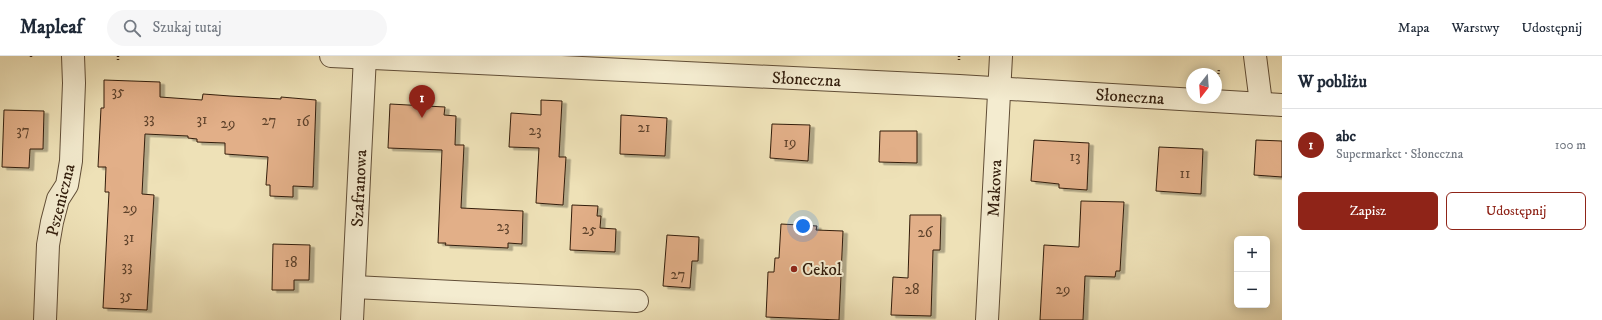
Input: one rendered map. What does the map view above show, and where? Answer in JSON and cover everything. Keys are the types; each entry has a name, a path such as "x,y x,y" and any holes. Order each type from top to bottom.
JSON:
{"street":[{"name":"Pszeniczna","path":"45,320 48,246 58,199 67,185 71,161 74,83 73,56"},
{"name":"Słoneczna","path":"331,56 612,63 1272,104"},
{"name":"Makowa","path":"987,320 1001,56"},
{"path":"1255,56 1272,104"},
{"name":"Szafranowa","path":"352,320 365,57"},
{"path":"354,286 637,301"}],"building":[{"path":"104,80 160,82 160,97 202,100 203,94 316,100 313,187 293,186 293,197 270,196 270,185 266,185 268,157 225,154 225,143 197,142 197,139 188,138 188,136 145,134 142,194 154,195 147,310 103,308 109,192 105,192 106,167 98,167 101,108 104,108"},
{"path":"541,100 562,101 559,157 566,157 563,205 536,203 539,148 509,147 511,113 541,115"},
{"path":"390,104 445,107 444,115 456,116 455,145 464,145 461,208 523,211 522,244 508,243 508,248 445,245 446,243 438,243 442,150 388,148"},
{"path":"4,110 44,111 43,149 30,149 29,168 2,167"},
{"path":"621,115 667,118 665,156 620,154"},
{"path":"772,124 810,125 808,161 770,158"},
{"path":"880,131 917,131 917,163 879,162"},
{"path":"1034,140 1089,143 1087,190 1059,188 1059,184 1031,181"},
{"path":"1256,140 1282,141 1282,177 1254,175"},
{"path":"1159,147 1203,149 1201,194 1156,191"},
{"path":"1081,201 1124,202 1120,271 1116,271 1115,277 1085,276 1083,320 1040,320 1044,245 1079,247"},
{"path":"572,205 598,206 597,216 601,216 600,228 616,229 615,252 570,250"},
{"path":"910,215 941,215 940,250 933,250 931,316 891,315 893,277 908,278"},
{"path":"781,224 817,226 816,230 843,231 839,320 766,317 768,272 774,272 775,258 779,258"},
{"path":"667,235 699,237 698,261 692,261 690,288 663,286"},
{"path":"273,244 310,245 309,280 294,280 294,290 272,290"}],"place":[{"name":"abc","path":"422,118"},
{"name":"Cekol","path":"794,269"}]}
